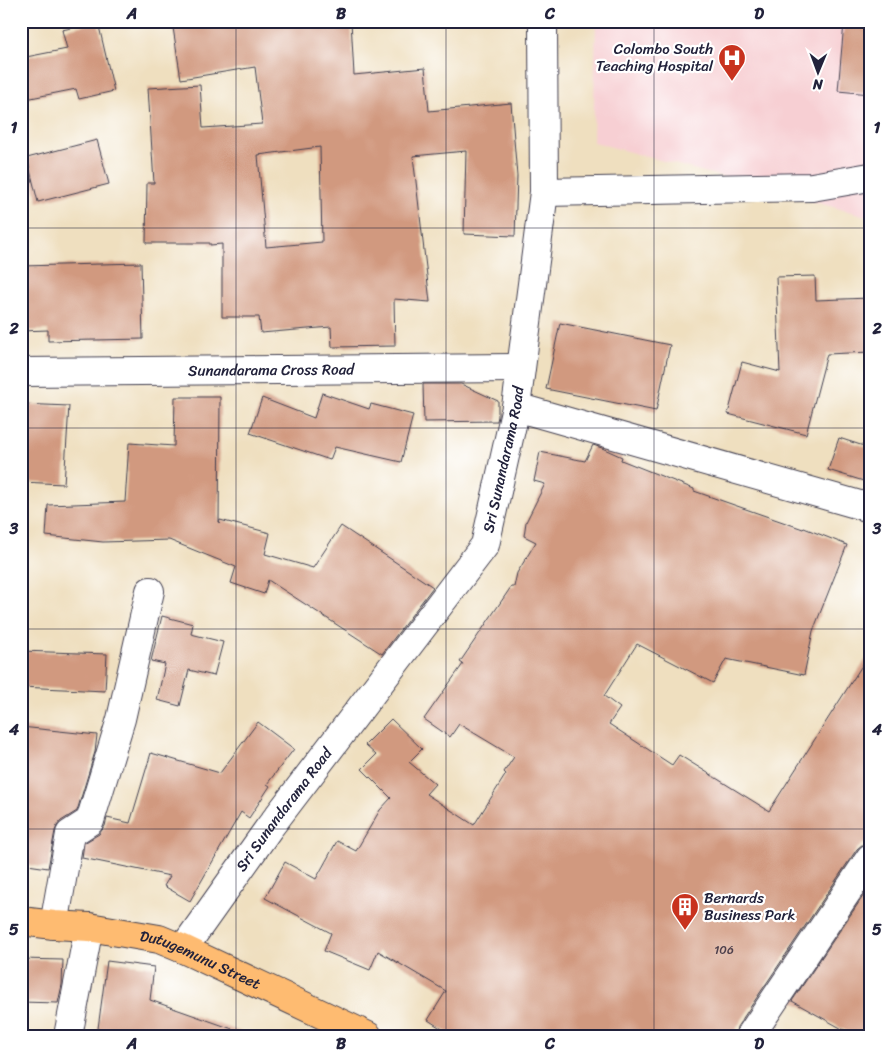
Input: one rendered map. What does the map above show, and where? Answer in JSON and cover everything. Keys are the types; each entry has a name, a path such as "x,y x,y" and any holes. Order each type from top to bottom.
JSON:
{"main road":[{"name":"Dutugemunu Street","path":"21,921 89,927 158,939 368,1036"}],"street":[{"name":"Sri Sunandarama Road","path":"183,949 269,828 485,545 516,407 544,192 543,21"},
{"path":"544,192 812,187 870,177"},
{"name":"Sunandarama Cross Road","path":"21,372 521,368"},
{"path":"516,407 870,508"},
{"path":"54,925 70,834 90,821 121,719 150,591"},
{"path":"750,1036 870,858"},
{"path":"68,1036 89,927"}],"shaded area":[{"name":"Colombo South Teaching Hospital","path":"596,21 870,21 870,217 593,142"}],"building":[{"path":"172,21 351,21 354,75 425,68 429,111 511,103 517,176 515,236 464,234 466,151 413,156 430,302 394,299 395,346 332,347 331,327 261,333 259,317 222,317 222,244 146,243 147,183 154,183 148,88 200,85 203,128 262,124 255,67 181,79","holes":["320,147 322,242 266,247 258,155"]},
{"path":"98,22 114,91 79,99 76,89 21,100 21,58 67,49 62,30"},
{"path":"844,23 870,25 870,94 838,91"},
{"path":"97,140 109,184 38,202 27,158"},
{"path":"141,263 143,339 48,341 48,330 21,331 21,266"},
{"path":"815,276 816,300 870,298 870,352 827,354 806,434 728,414 742,362 780,372 776,277"},
{"path":"560,323 670,345 656,411 546,389"},
{"path":"423,384 461,384 498,401 497,421 424,422"},
{"path":"322,393 369,409 371,404 413,415 401,462 335,447 330,460 250,433 262,398 314,418"},
{"path":"175,397 220,397 219,523 220,520 270,533 265,554 313,568 341,526 433,587 382,654 268,580 264,594 231,583 236,567 169,540 103,542 46,536 48,505 125,502 129,443 174,446"},
{"path":"21,404 69,406 64,484 21,482"},
{"path":"839,438 870,448 870,483 828,470"},
{"path":"593,445 622,457 621,460 694,489 694,491 804,528 847,545 813,631 804,675 726,659 713,683 637,644 604,696 620,708 609,724 672,765 679,755 769,811 870,653 870,843 863,844 857,849 737,1027 735,1036 453,1036 428,1020 446,991 378,951 370,970 324,951 331,933 265,898 285,862 316,879 337,841 356,851 380,810 391,798 362,769 376,755 365,745 391,719 422,749 409,762 435,784 426,794 474,825 506,774 504,772 514,757 459,724 450,737 424,719 463,664 460,662 511,587 514,587 517,573 536,542 524,536 526,522 545,484 534,481 540,452 585,461"},
{"path":"162,616 193,624 191,634 223,642 214,676 189,670 180,706 157,700 165,664 151,661"},
{"path":"21,651 107,654 105,691 21,687"},
{"path":"258,722 294,749 267,784 270,786 249,818 241,812 190,901 164,886 170,876 82,858 84,843 99,834 105,826 107,818 130,823 151,753 220,773"},
{"path":"21,727 97,735 95,752 77,811 61,821 57,826 48,868 21,864"},
{"path":"870,886 870,1036 855,1036 792,1001"},
{"path":"21,959 63,960 62,985 58,1003 21,1002"},
{"path":"107,961 154,967 150,1000 241,1032 241,1036 97,1036"}],"place":[{"name":"Colombo South Teaching Hospital","path":"732,82"},
{"name":"Bernards Business Park","path":"685,931"}]}
